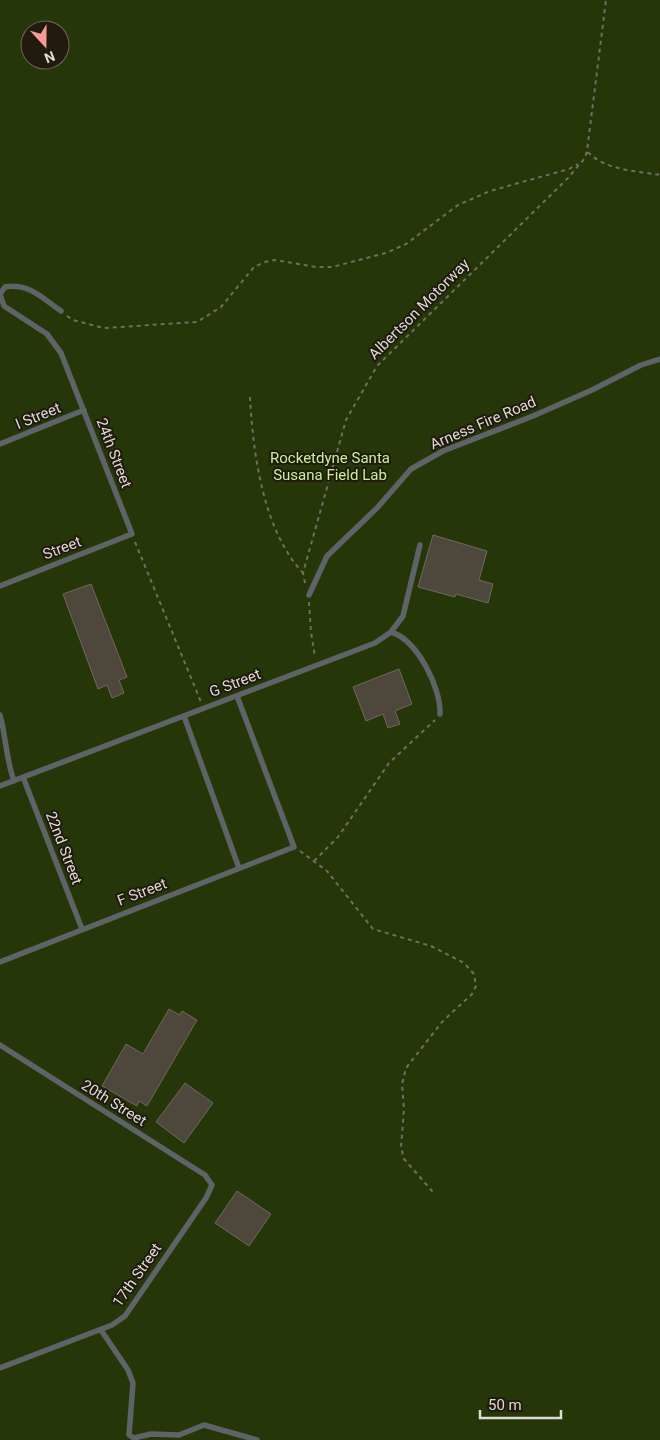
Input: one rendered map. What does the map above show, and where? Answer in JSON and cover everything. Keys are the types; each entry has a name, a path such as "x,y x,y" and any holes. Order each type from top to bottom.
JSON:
{"lane":[{"name":"24th Street","path":"61,311 28,289 17,285 5,287 0,294 4,306 47,334 61,353 132,534"},
{"name":"Arness Fire Road","path":"309,596 327,556 377,508 411,469 443,451 533,416 592,390 641,365 660,359"},
{"name":"I Street","path":"0,444 84,410"},
{"name":"Street","path":"0,586 132,534"},
{"name":"G Street","path":"0,786 375,643 391,632 403,616 420,546"},
{"path":"391,632 401,635 425,664 440,702 440,714"},
{"path":"237,696 294,847"},
{"path":"0,715 6,739 8,763 14,781"},
{"path":"184,716 240,868"},
{"name":"22nd Street","path":"23,777 82,928"},
{"name":"F Street","path":"0,962 82,928 294,847"},
{"name":"20th Street","path":"0,1045 205,1176 212,1185"},
{"name":"17th Street","path":"0,1368 101,1330 124,1316 206,1198 212,1185"},
{"path":"101,1330 128,1370 132,1383 129,1435 134,1438 151,1434 179,1434 204,1425 257,1440"}],"path":[{"name":"Albertson Motorway","path":"303,573 346,420 377,366 580,163 587,152 606,0"},
{"path":"587,152 595,160 614,166 660,175"},
{"path":"61,311 73,320 104,328 197,322 221,307 250,272 265,262 275,260 316,268 332,267 386,253 406,244 458,205 490,191 569,169 580,163"},
{"path":"250,397 252,430 266,504 288,558 303,573 309,596 311,632 317,664"},
{"path":"132,534 204,708"},
{"path":"313,861 338,837 388,763 424,732 440,714"},
{"path":"294,847 327,871 373,929 431,946 464,962 474,974 476,986 472,994 442,1022 406,1068 402,1084 404,1109 401,1148 404,1159 433,1192"}],"green space":[{"name":"Rocketdyne Santa Susana Field Lab","path":"0,0 660,0 660,1440 0,1440"}],"building":[{"path":"433,535 487,551 479,580 493,584 488,603 456,594 455,597 418,587"},
{"path":"91,584 127,677 119,680 124,693 112,698 107,685 98,689 63,594"},
{"path":"399,669 412,704 395,711 400,724 388,728 383,714 366,721 353,687"},
{"path":"169,1009 180,1015 182,1011 197,1020 147,1106 139,1101 137,1106 102,1086 126,1044 143,1054"},
{"path":"185,1083 213,1103 184,1143 156,1122"},
{"path":"237,1191 271,1214 249,1246 215,1223"}]}
